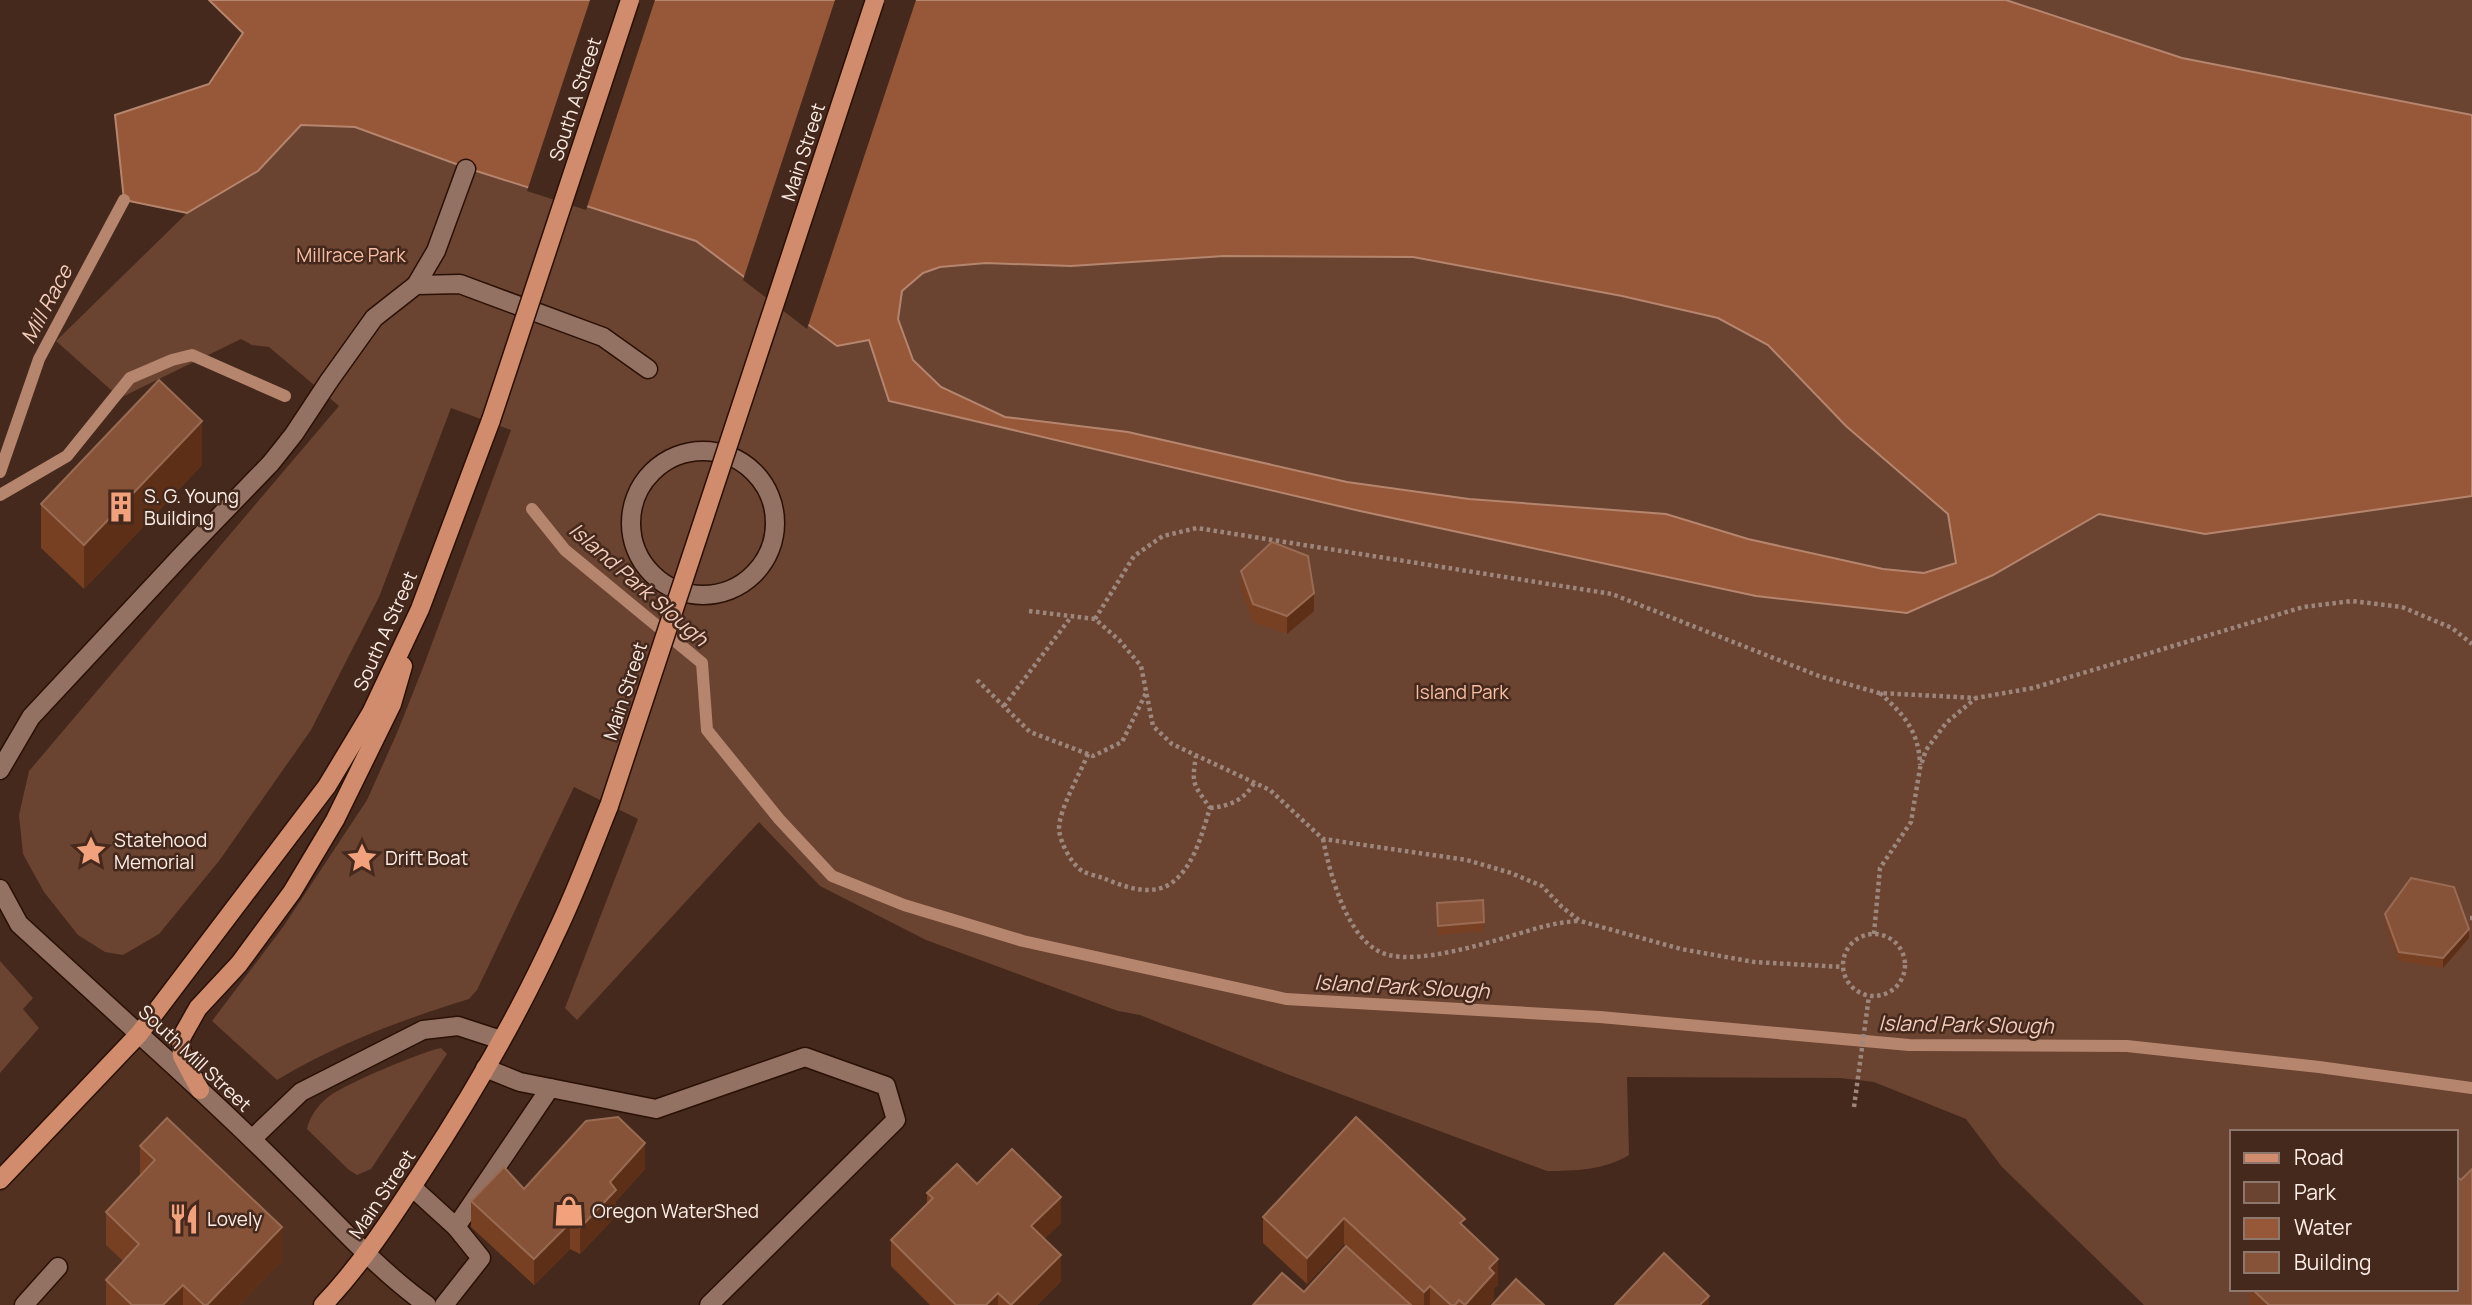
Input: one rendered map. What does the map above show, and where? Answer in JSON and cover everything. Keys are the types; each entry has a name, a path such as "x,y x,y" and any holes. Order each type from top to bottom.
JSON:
{"main road":[{"name":"South A Street","path":"0,1180 139,1034 327,786 371,713 419,609 491,421 630,0"},
{"name":"Main Street","path":"323,1305 366,1255 412,1187 501,1040 556,933 609,806 875,0"},
{"path":"201,1090 182,1056 181,1038 198,1008 239,964 292,892 335,820 392,704 419,609"}],"street":[{"path":"0,770 31,717 271,463 374,318 416,285 436,251 466,169"},
{"path":"416,285 460,284 603,337 648,369"},
{"path":"702,451 723,453 741,461 757,475 768,492 775,512 775,532 769,552 758,570 743,583 725,592 704,596 684,593 649,572 638,554 632,534 632,514 637,494 648,476 663,463 682,454 702,451"},
{"name":"South Mill Street","path":"0,889 19,924 201,1090 366,1255 400,1286 427,1305"},
{"path":"252,1139 301,1092 423,1030 458,1026 501,1040"},
{"path":"485,1068 520,1082 656,1109 805,1057 886,1086 896,1120 713,1304"},
{"path":"456,1227 550,1088"},
{"path":"412,1187 456,1227 481,1258 444,1305"},
{"path":"24,1305 58,1267"}],"path":[{"path":"1094,619 1134,556 1163,536 1197,528 1612,594 1819,676 1879,693 1976,698 2033,688 2303,607 2352,601 2402,607 2452,628 2472,644"},
{"path":"1029,611 1094,619 1119,639 1141,666 1153,726 1172,744 1270,790 1323,839 1467,860 1511,873 1542,886 1580,921"},
{"path":"1004,706 1072,617"},
{"path":"977,680 1030,732 1093,756 1122,742 1147,690"},
{"path":"1879,693 1911,727 1919,747 1920,768"},
{"path":"1874,934 1880,868 1911,822 1920,768 1926,750 1945,723 1976,698"},
{"path":"1088,754 1060,820 1059,832 1065,849 1082,870 1137,890 1152,890 1170,884 1194,854 1210,808"},
{"path":"1196,755 1196,790 1210,808"},
{"path":"1210,808 1238,801 1254,783"},
{"path":"1323,839 1329,868 1342,905 1362,938 1387,955 1407,958 1450,951 1555,922 1580,921 1681,949 1742,960 1843,967"},
{"path":"1874,934 1884,935 1901,948 1906,968 1903,978 1889,993 1880,997 1859,993 1851,987 1843,967 1848,948 1864,936 1874,934"},
{"path":"1854,1107 1869,996"}],"shaded area":[{"path":"139,1034 427,1305 0,1305 0,1182"}],"green space":[{"path":"2006,0 2472,0 2472,115 2182,58"},
{"name":"Island Park","path":"301,125 355,127 516,184 696,241 986,263 1071,266 1224,256 1413,257 1655,303 1718,318 1768,345 2205,534 2472,496 2472,1305 2144,1305 2002,1167 1966,1119 1874,1082 1840,1078 1627,1077 1629,1155 1600,1167 1547,1171 1284,1073 1140,1015 1118,1011 926,940 820,886 759,822 577,1020 565,1008 638,819 574,787 477,990 469,999 371,1034 277,1080 212,1021 283,927 367,800 424,665 511,430 451,408 379,597 311,730 219,861 159,934 123,955 105,952 78,935 44,892 23,854 19,815 29,771 339,406 269,347 252,345 241,339 120,398 56,341 187,213 258,171"},
{"path":"0,961 33,998 23,1009 39,1028 0,1073"},
{"path":"441,1048 447,1054 371,1169 357,1175 349,1170 307,1129 317,1108 335,1092 382,1070"}],"water":[{"path":"209,0 2006,0 2182,58 2472,115 2472,496 2205,534 2099,514 1993,575 1907,613 1756,596 1360,511 889,401 869,340 837,346 696,241 467,168 355,127 301,125 258,171 187,213 124,200 115,115 209,84 243,33","holes":["1224,256 1413,257 1622,296 1718,318 1768,345 1846,426 1948,514 1956,563 1924,573 1883,569 1748,539 1666,514 1469,499 1347,482 1128,432 1005,417 941,387 913,360 898,319 902,291 923,273 940,267 986,263 1071,266"]}],"pier":[{"path":"590,0 655,0 586,210 527,191"},
{"path":"835,0 916,0 807,329 743,280"}],"building":[{"path":"159,380 202,421 84,545 41,504"},
{"path":"1272,542 1308,556 1314,593 1287,616 1253,604 1241,571"},
{"path":"2411,878 2454,887 2469,929 2443,958 2399,952 2385,914"},
{"path":"1483,900 1484,922 1438,926 1437,903"},
{"name":"Oregon WaterShed","path":"618,1117 645,1143 610,1182 616,1190 580,1228 570,1223 534,1259 471,1201 504,1167 524,1189 586,1121"},
{"path":"1356,1117 1465,1219 1460,1223 1498,1259 1489,1268 1494,1273 1465,1305 1459,1300 1455,1305 1451,1305 1430,1286 1424,1292 1344,1218 1307,1258 1263,1217"},
{"name":"Lovely","path":"167,1118 282,1227 207,1305 183,1285 163,1305 132,1305 106,1280 139,1244 106,1212 155,1160 140,1146"},
{"path":"1012,1149 1061,1197 1031,1226 1061,1255 1011,1305 998,1293 986,1305 956,1305 891,1240 933,1198 927,1193 957,1164 977,1184"},
{"path":"2472,1169 2472,1305 2269,1305 2254,1291 2458,1291 2458,1178 2461,1180"},
{"path":"1346,1246 1411,1305 1253,1305 1282,1273 1304,1292"},
{"path":"1664,1253 1709,1296 1700,1305 1615,1305"},
{"path":"1516,1279 1544,1305 1492,1305"}],"waterway":[{"name":"Mill Race","path":"0,472 39,359 124,200"},
{"name":"Island Park Slough","path":"0,495 67,456 130,378 172,360 192,355 285,396"},
{"name":"Island Park Slough","path":"532,509 565,550 702,663 707,730 779,819 832,876 904,905 1023,941 1286,999 1600,1017 1909,1045 2127,1046 2319,1067 2472,1088"}],"place":[{"name":"S. G. Young Building","path":"121,507"},
{"name":"Statehood Memorial","path":"91,851"},
{"name":"Drift Boat","path":"362,858"},
{"name":"Oregon WaterShed","path":"569,1211"},
{"name":"Lovely","path":"184,1219"}],"park label":[{"name":"Millrace Park","path":"351,255"}]}
